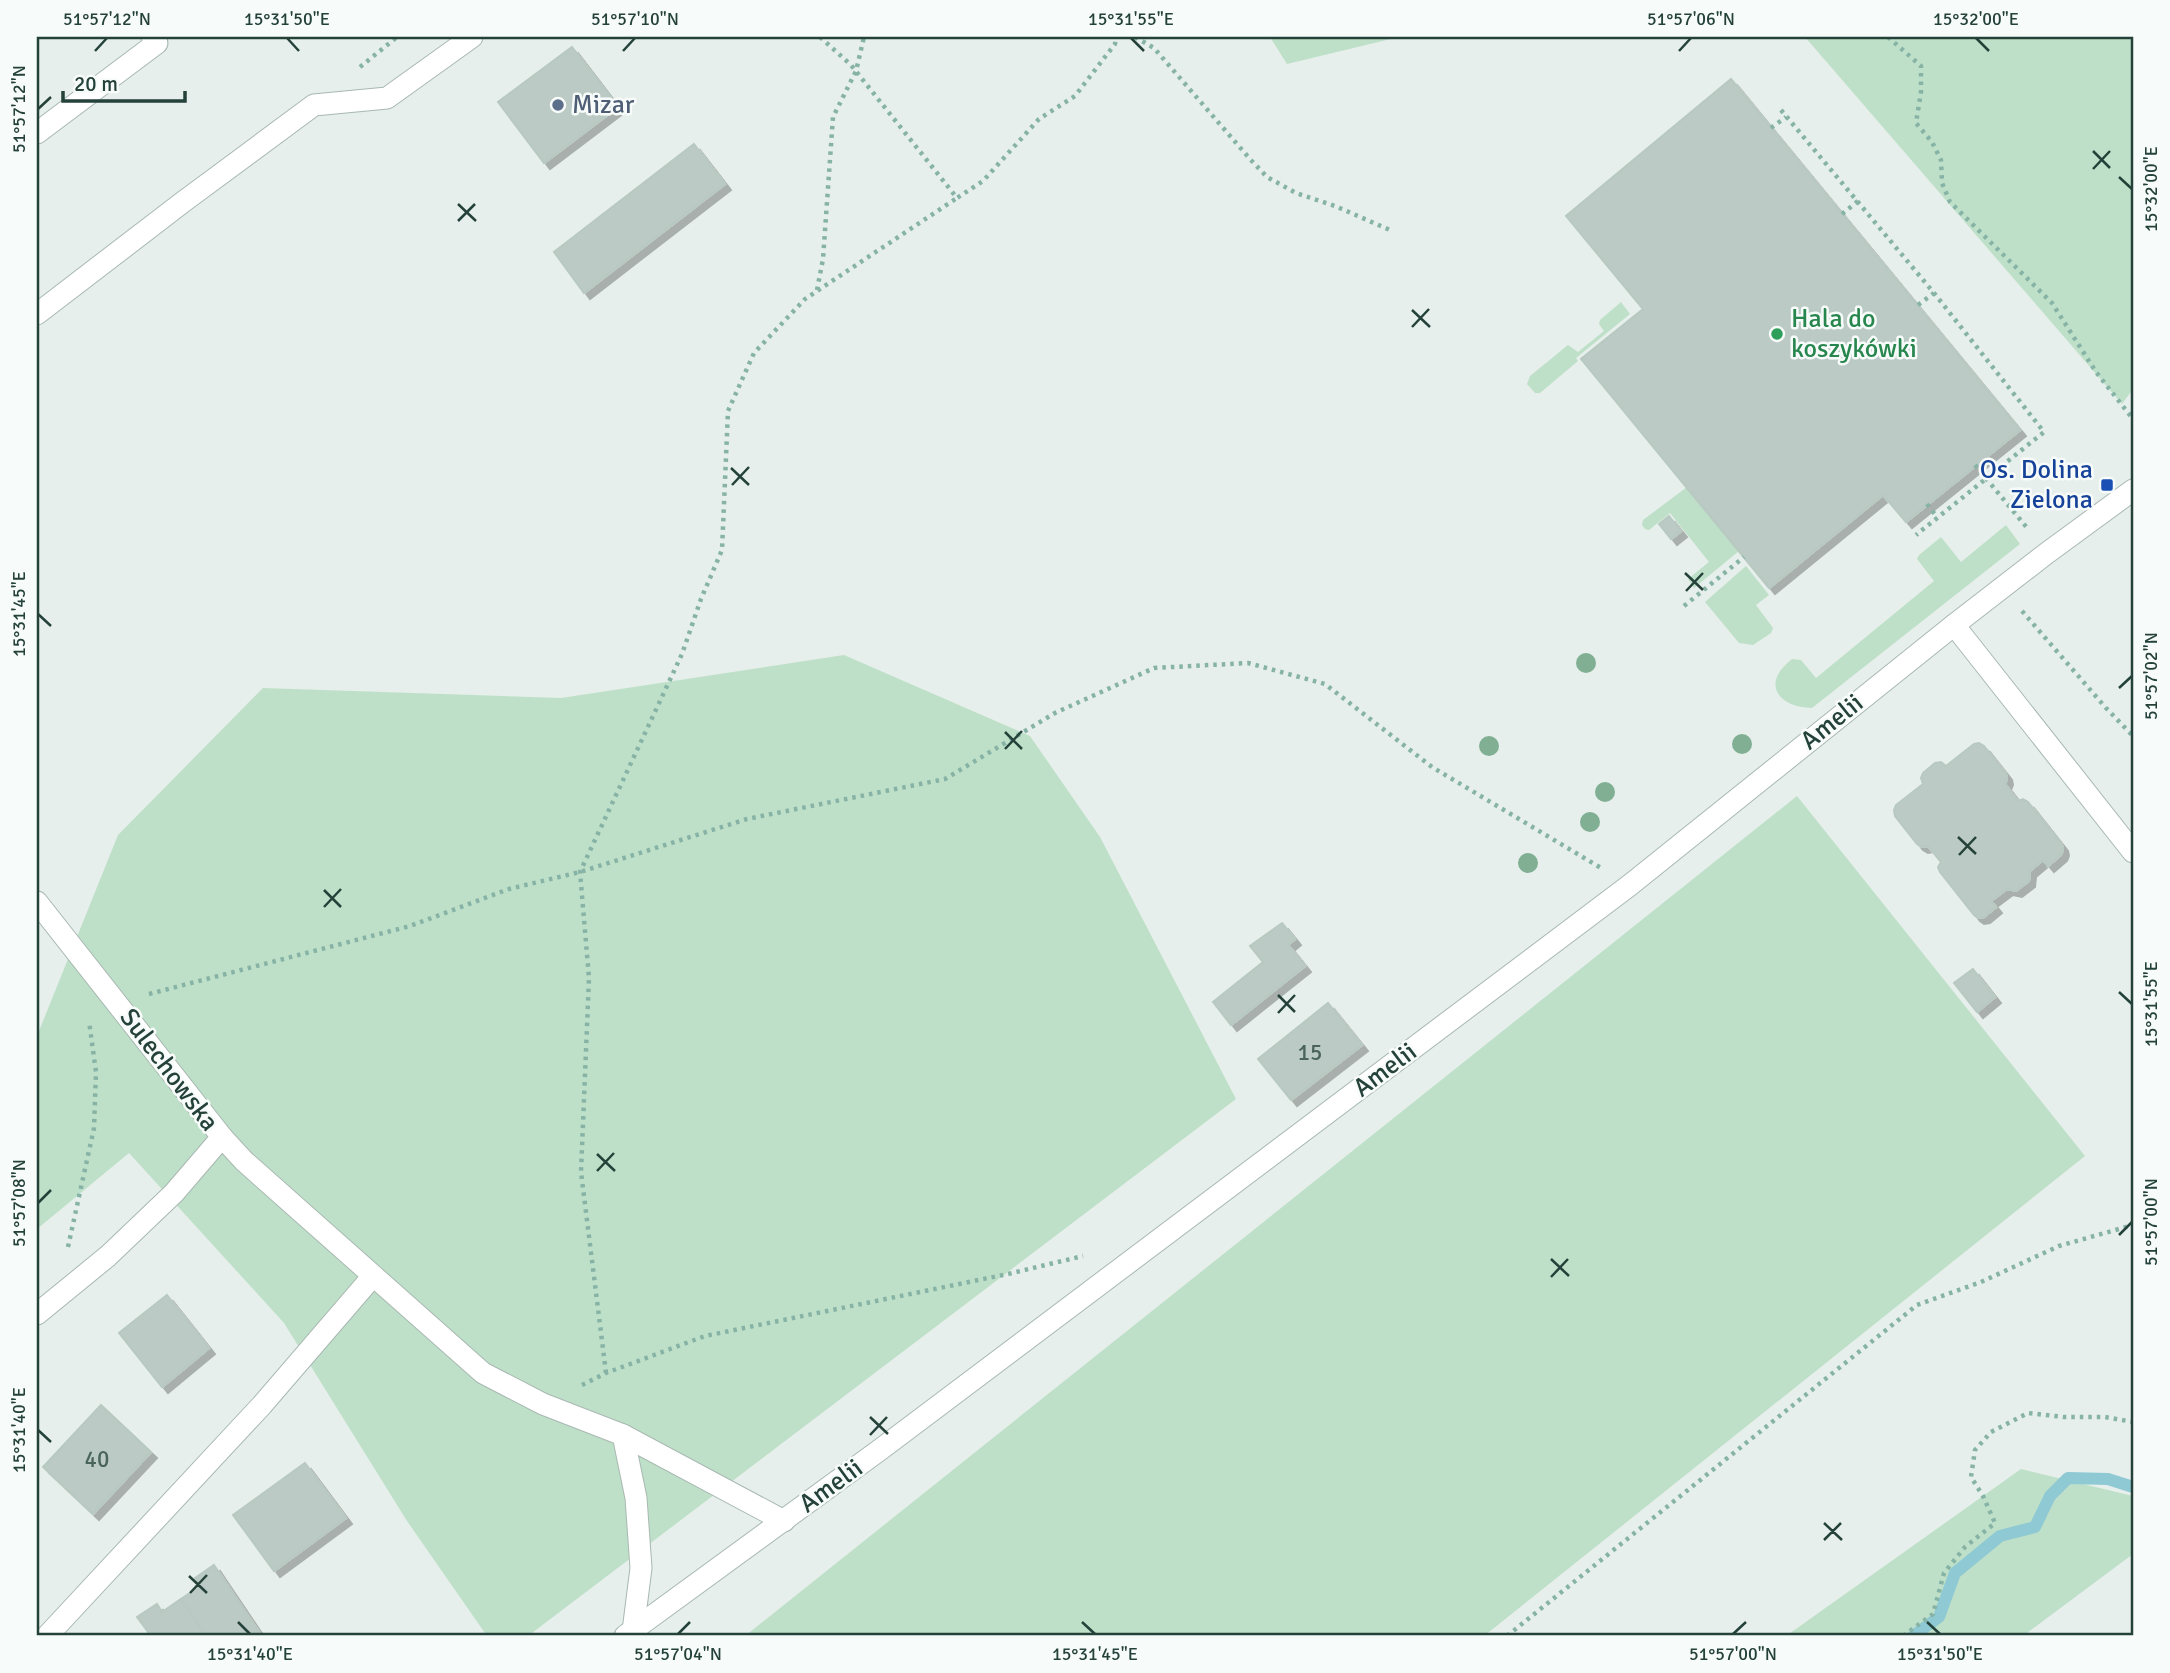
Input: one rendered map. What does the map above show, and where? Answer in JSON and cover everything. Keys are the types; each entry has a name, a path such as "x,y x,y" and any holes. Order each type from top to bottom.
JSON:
{"street":[{"path":"37,133 157,43 152,37"},
{"path":"38,312 314,105 387,98 472,37"},
{"name":"Amelii","path":"629,1634 784,1521 1630,885 1954,625 2133,490"},
{"path":"1954,625 2133,852"},
{"name":"Sulechowska","path":"37,901 222,1137 174,1193 107,1256 45,1308"},
{"path":"222,1137 244,1161 483,1373 543,1404 623,1435 784,1521"},
{"path":"47,1636 262,1405 373,1276"},
{"path":"623,1435 636,1498 641,1568 629,1634"}],"path":[{"path":"820,37 856,71 957,198"},
{"path":"817,291 823,259 833,117 856,71 864,37"},
{"path":"606,1373 581,1172 589,978 580,872 682,654 722,550 728,411 754,353 805,299 983,181 1039,119 1076,96 1115,44 1116,37"},
{"path":"1135,37 1154,47 1267,177 1296,193 1335,206 1390,230"},
{"path":"1888,37 1921,65 1921,92 1916,123 1932,142 1941,160 1942,183 1950,202 2052,303 2096,372 2133,419"},
{"path":"1781,110 1934,293 2043,432 1916,535"},
{"path":"1771,128 1786,117"},
{"path":"1842,214 1858,201"},
{"path":"1918,306 1934,293"},
{"path":"1975,465 2047,553"},
{"path":"1927,504 1937,517"},
{"path":"1684,606 1744,557"},
{"path":"2003,588 2133,736"},
{"path":"117,1002 410,926 509,889 580,872 747,819 945,779 1055,713 1154,668 1248,663 1325,684 1432,767 1630,885"},
{"path":"45,1308 60,1282 94,1128 96,1072 88,1018"},
{"path":"1507,1636 1917,1305 1981,1282 2059,1246 2133,1225"},
{"path":"543,1404 606,1373 705,1336 1008,1274 1086,1255"},
{"path":"1903,1636 1933,1614 1944,1573 1965,1547 1996,1523 1971,1477 1975,1450 1991,1432 2028,1413 2064,1417 2105,1417 2133,1422"}],"green space":[{"path":"1270,37 1399,37 1287,64"},
{"path":"1805,37 2133,37 2133,389 2122,404"},
{"path":"1621,302 1630,314 1576,358 1578,361 1540,393 1535,393 1527,384 1530,376 1568,345 1578,352 1604,331 1599,324 1600,320"},
{"path":"1687,487 1739,551 1694,588 1688,579 1709,562 1670,513 1649,530 1642,525 1643,520"},
{"path":"2006,525 2020,544 1812,708 1790,703 1777,692 1777,677 1792,659 1801,660 1816,678 1934,581 1917,559 1941,537 1961,562"},
{"path":"1746,566 1769,595 1756,605 1773,628 1771,633 1753,645 1739,643 1705,602"},
{"path":"844,655 1030,736 1100,837 1236,1099 528,1636 487,1636 407,1521 284,1323 129,1153 37,1229 37,1036 118,835 263,688 561,698"},
{"path":"1797,796 2085,1156 1484,1636 745,1636"},
{"path":"2021,1469 2133,1496 2133,1554 2023,1636 1786,1636"}],"building":[{"name":"Mizar","path":"572,47 618,107 544,163 498,102"},
{"name":"Hala do koszykówki","path":"1731,79 2020,430 1906,522 1883,495 1769,588 1581,359 1643,309 1566,216"},
{"path":"694,144 725,184 584,293 554,252"},
{"path":"1669,516 1681,531 1671,539 1659,524"},
{"path":"1979,743 2006,774 2005,784 2018,801 2023,799 2028,802 2062,845 2063,850 2048,866 2043,860 2030,871 2029,881 2016,891 2007,889 1991,901 1996,907 1984,917 1978,918 1940,872 1938,867 1941,862 1928,846 1917,844 1895,816 1894,810 1896,805 1923,784 1923,773 1935,763 1941,762 1946,766"},
{"path":"1282,923 1295,939 1288,945 1305,966 1231,1025 1213,1002 1263,962 1250,946"},
{"path":"1973,969 1995,997 1977,1012 1954,983"},
{"path":"1328,1003 1362,1045 1291,1100 1258,1059"},
{"path":"167,1295 209,1348 162,1387 119,1333"},
{"path":"101,1405 151,1452 93,1514 43,1467"},
{"path":"305,1463 346,1518 274,1571 233,1515"},
{"path":"214,1565 259,1632 252,1636 206,1636 181,1599 200,1586 195,1578"},
{"path":"181,1599 206,1636 151,1636 137,1617 157,1604 162,1612"}],"waterway":[{"path":"1913,1636 1939,1617 1955,1573 2000,1536 2035,1527 2050,1496 2068,1478 2108,1479 2133,1487"}],"place":[{"name":"Mizar","path":"558,105"},
{"name":"Hala do koszykówki","path":"1777,334"},
{"name":"Os. Dolina Zielona","path":"2107,485"}]}
